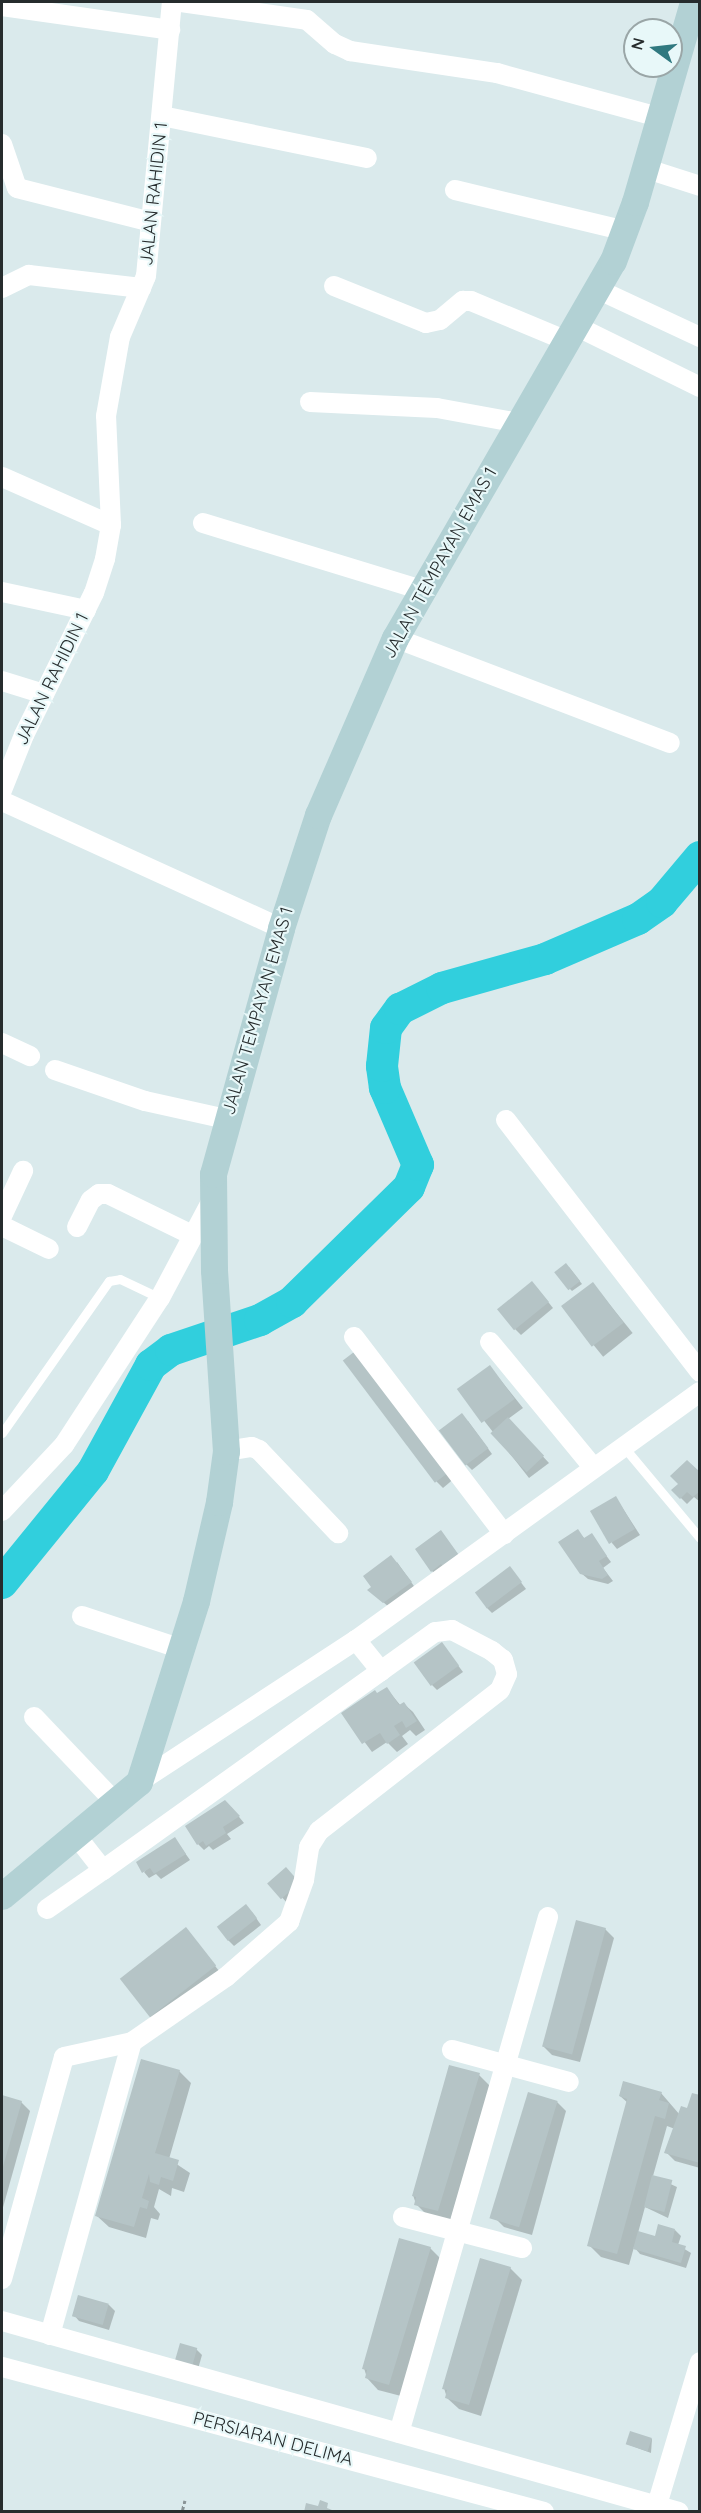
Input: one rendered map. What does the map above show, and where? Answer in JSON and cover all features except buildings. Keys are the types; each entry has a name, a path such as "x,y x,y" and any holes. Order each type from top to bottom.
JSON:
{"street":[{"name":"JALAN RAHIDIN 1","path":"2,790 44,694 86,610 105,559 111,525 106,416 120,338 141,288 151,222 172,2"},
{"path":"181,2 307,20 335,45 350,51 463,66 659,117"},
{"name":"JALAN TEMPAYAN EMAS 1","path":"139,1782 182,1649 219,1502 226,1451 225,1401 214,1270 211,1202 213,1174 226,1119 281,928 318,815 395,638 597,289 626,231 693,2"},
{"path":"2,6 170,30"},
{"path":"162,116 367,158"},
{"path":"2,144 17,188 151,222"},
{"path":"644,168 699,186"},
{"path":"455,190 626,231"},
{"path":"2,288 29,275 141,288"},
{"path":"334,286 426,323 440,320 464,301 471,301 571,334 699,387"},
{"path":"597,289 699,337"},
{"path":"310,402 437,408 519,423"},
{"path":"2,477 111,525"},
{"path":"202,523 422,590"},
{"path":"2,592 86,610"},
{"path":"395,638 670,743"},
{"path":"2,681 44,694"},
{"path":"2,801 281,928"},
{"path":"2,1043 30,1056"},
{"path":"55,1070 146,1101 226,1119"},
{"path":"506,1120 699,1372"},
{"path":"2,1216 23,1171"},
{"path":"77,1227 91,1200 99,1194 108,1194 192,1235"},
{"path":"2,1511 64,1445 160,1298 211,1202"},
{"path":"2,1226 49,1249"},
{"path":"354,1337 504,1534"},
{"path":"490,1342 594,1468"},
{"path":"2,1896 74,1833 139,1782 356,1640 699,1392"},
{"path":"226,1451 252,1447 259,1450 338,1533"},
{"path":"82,1616 182,1649"},
{"path":"2,2279 62,2060 70,2054 132,2042 226,1977 289,1922 304,1880 309,1847 319,1831 500,1690 507,1674 503,1660 492,1651 446,1629 435,1632 47,1909"},
{"path":"356,1640 381,1671"},
{"path":"34,1717 114,1801"},
{"path":"74,1833 103,1870"},
{"path":"399,2433 459,2232 548,1917"},
{"path":"50,2335 132,2042"},
{"path":"452,2050 569,2082"},
{"path":"403,2217 522,2248"},
{"path":"2,2321 679,2511"},
{"path":"657,2505 699,2362"},
{"name":"PERSIARAN DELIMA","path":"2,2367 544,2511"}],"lane":[{"path":"2,1433 109,1281 120,1279 160,1298"},
{"path":"623,1446 699,1538"}],"path":[{"path":"182,2511 185,2500"}],"waterway":[{"path":"2,1583 93,1471 151,1365 171,1350 260,1320 292,1302 409,1187 418,1165 385,1088 382,1066 386,1028 400,1009 442,988 545,959 638,919 662,902 700,857"}]}
